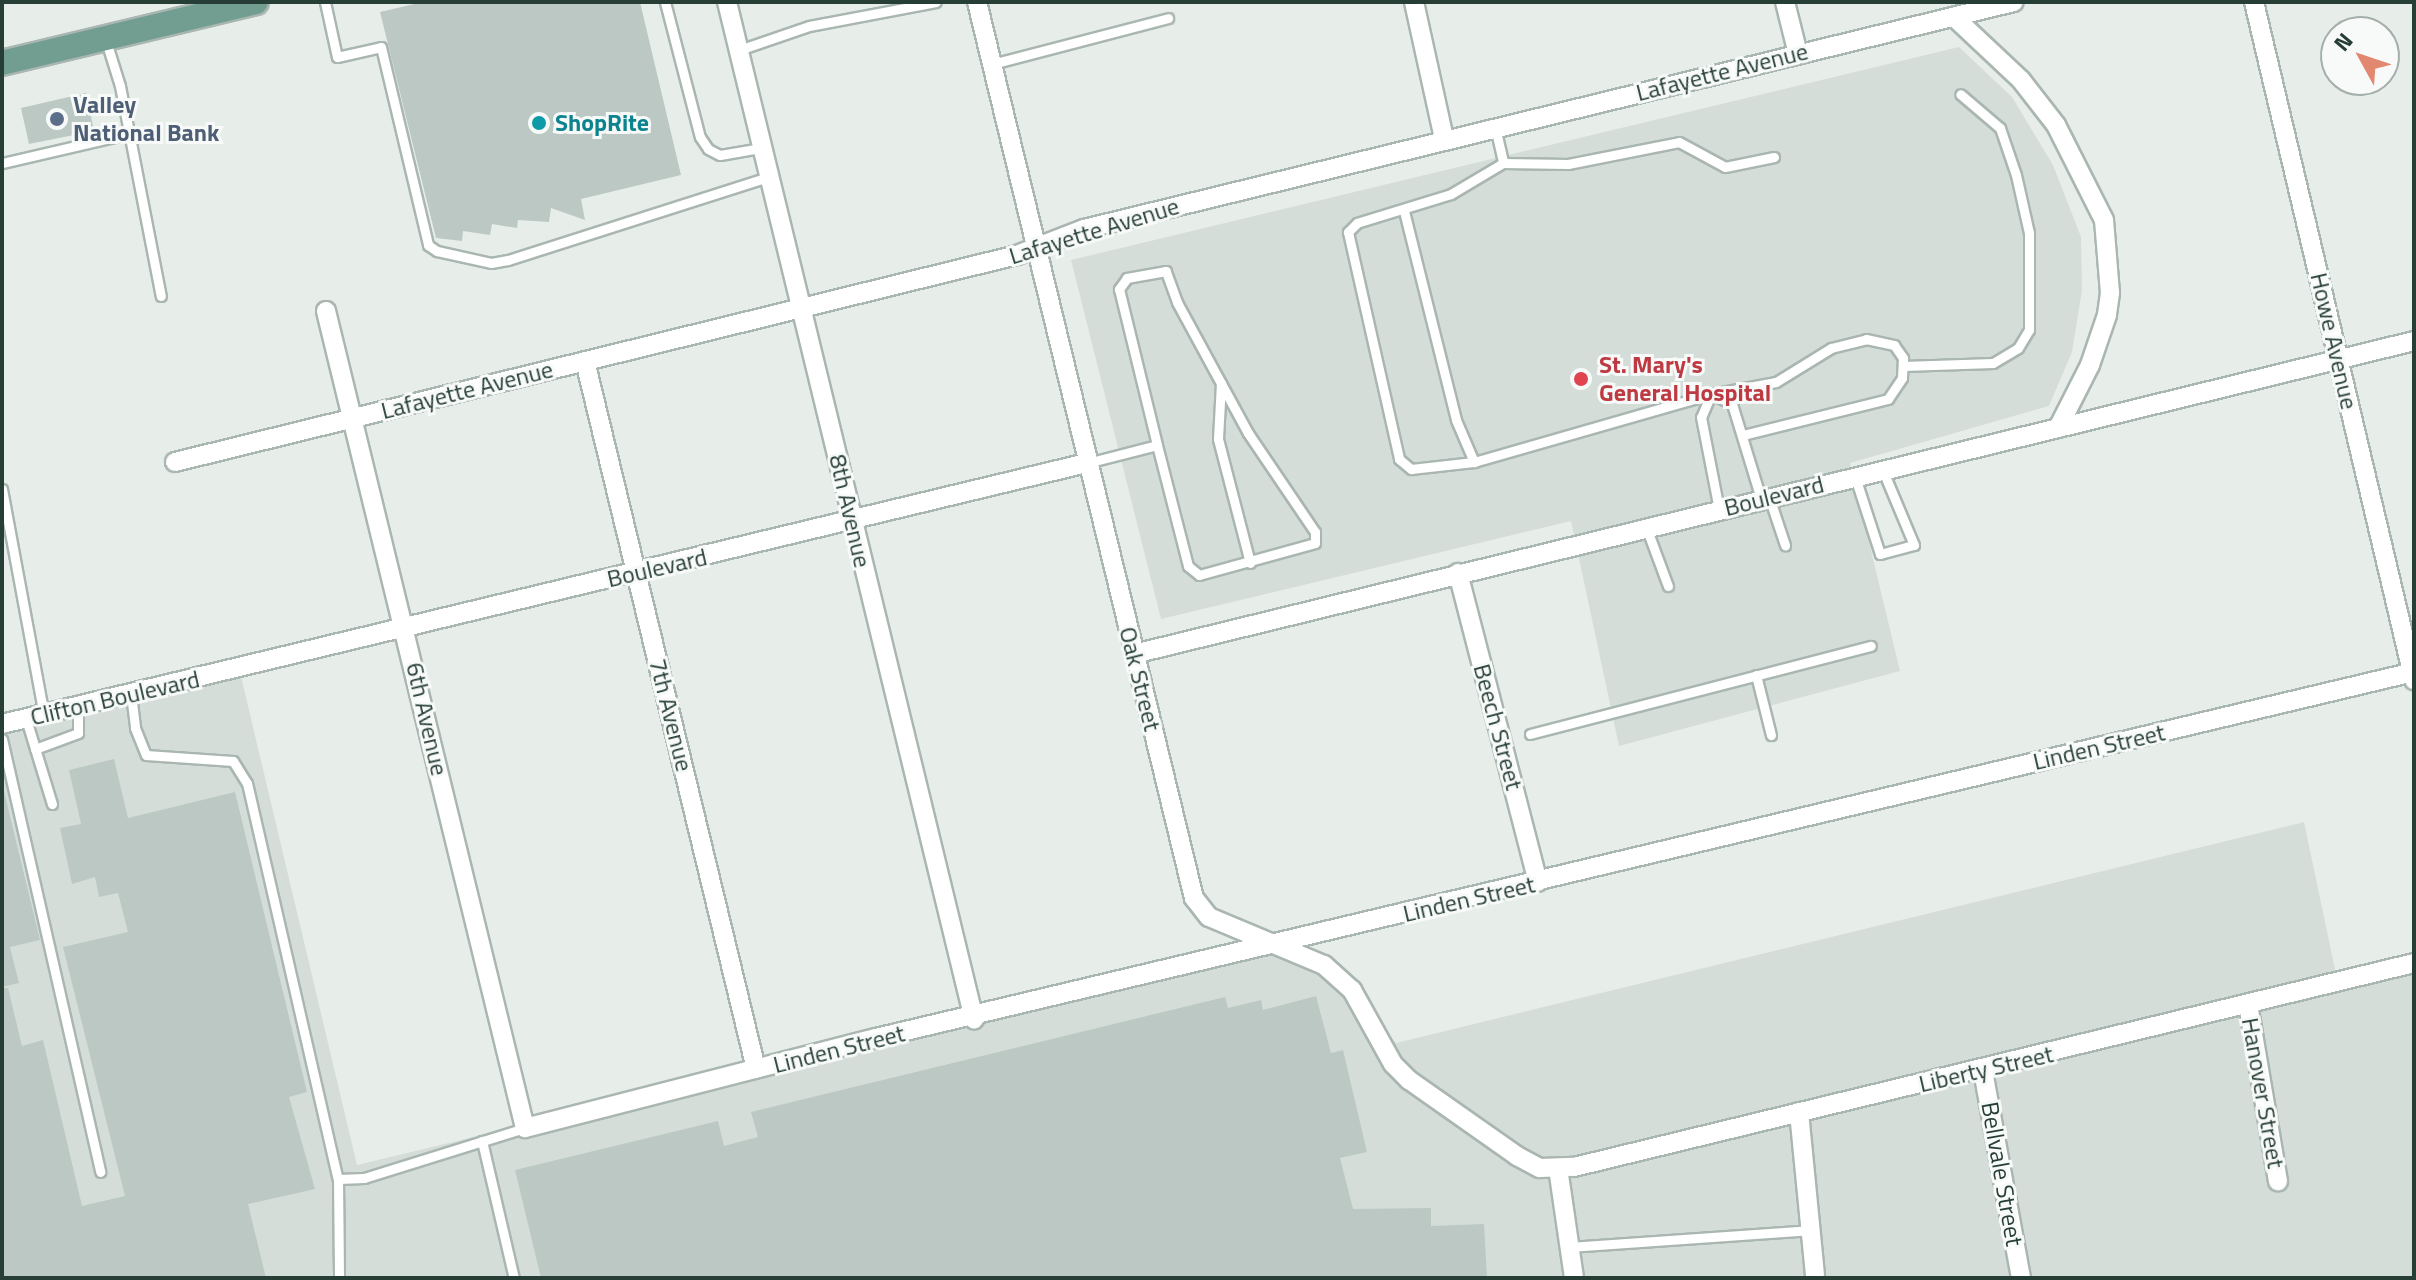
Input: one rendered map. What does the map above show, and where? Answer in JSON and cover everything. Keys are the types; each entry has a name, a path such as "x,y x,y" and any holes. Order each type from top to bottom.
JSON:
{"main road":[{"path":"2,63 105,38 200,8 256,2"}],"street":[{"name":"8th Avenue","path":"727,2 974,1019"},
{"name":"Oak Street","path":"977,2 1194,898 1209,917 1324,965 1352,990 1393,1064 1425,1094 1517,1156 1540,1168 1558,1168"},
{"path":"1414,2 1444,139"},
{"path":"1785,2 1798,54"},
{"name":"Lafayette Avenue","path":"175,462 802,309 1037,247 1084,229 2014,2"},
{"name":"Howe Avenue","path":"2254,2 2413,675"},
{"path":"1954,17 2021,80 2056,125 2104,220 2110,293 2107,315 2090,365 2058,428"},
{"name":"6th Avenue","path":"326,311 355,418 525,1128"},
{"name":"Boulevard","path":"1134,654 2414,341"},
{"name":"7th Avenue","path":"585,361 756,1069"},
{"name":"Boulevard","path":"228,671 1087,463"},
{"name":"Beech Street","path":"1458,573 1538,882"},
{"name":"Clifton Boulevard","path":"2,724 228,671"},
{"name":"Linden Street","path":"525,1128 756,1069 2413,675"},
{"name":"Liberty Street","path":"1558,1168 1983,1071 2414,963"},
{"name":"Hanover Street","path":"2248,1004 2278,1181"},
{"name":"Bellvale Street","path":"1983,1071 2021,1278"},
{"path":"1799,1112 1815,1275"},
{"path":"1558,1168 1574,1278"}],"lane":[{"path":"325,2 337,57 381,47 428,245 437,251 491,263 508,260 768,177"},
{"path":"665,2 700,137 708,149 720,155 761,148"},
{"path":"739,50 809,26 936,2"},
{"path":"992,64 1168,18"},
{"path":"105,38 161,296"},
{"path":"1903,366 1993,363 2018,348 2029,330 2029,233 2016,175 2000,128 1960,94"},
{"path":"1495,127 1503,163"},
{"path":"2,163 128,134"},
{"path":"1742,435 1888,399 1903,366 1894,345 1866,339 1831,348 1776,382 1711,394 1474,462 1411,469 1399,459 1392,441 1348,232 1357,223 1451,194 1503,163 1568,164 1679,142 1725,167 1774,157"},
{"path":"1404,211 1456,420 1474,462"},
{"path":"1152,271 1171,274 1177,302 1221,382 1315,532 1315,543 1306,549 1199,575 1188,566 1157,445 1120,294 1123,282 1152,271"},
{"path":"1221,382 1218,439 1250,563"},
{"path":"1711,394 1732,404 1785,545"},
{"path":"1711,394 1701,417 1719,510"},
{"path":"1087,463 1157,445"},
{"path":"1855,477 1880,554 1914,545 1883,470"},
{"path":"2,489 35,717 35,749 52,804"},
{"path":"1646,527 1668,586"},
{"path":"1530,734 1871,646"},
{"path":"1756,675 1771,735"},
{"path":"131,694 135,728 146,755 233,761 247,783 338,1179 339,1278"},
{"path":"35,749 78,733 78,707"},
{"path":"2,739 100,1172"},
{"path":"338,1179 364,1178 525,1128"},
{"path":"482,1141 514,1278"},
{"path":"1570,1247 1811,1230"}],"shaded area":[{"name":"St. Mary's General Hospital","path":"1959,47 2012,97 2053,165 2081,237 2082,290 2072,352 2049,406 1850,463 1900,671 1619,746 1571,521 1161,619 1071,260"},
{"path":"239,668 357,1165 1291,941 1396,1043 2304,822 2337,979 2414,960 2414,1278 2,1278 2,724"}],"building":[{"name":"ShopRite","path":"423,2 640,2 681,175 581,199 585,220 551,208 549,222 518,220 517,228 492,224 490,235 463,231 462,241 436,238 380,12"},
{"name":"Valley National Bank","path":"86,93 94,131 29,144 21,108"},
{"path":"114,759 128,818 235,792 307,1092 289,1097 315,1189 248,1204 266,1278 2,1278 2,988 8,988 22,1046 43,1040 82,1206 125,1196 63,947 128,932 118,893 99,897 95,877 72,884 60,828 81,824 69,770"},
{"path":"2,783 40,940 10,947 19,983 2,987"},
{"path":"1316,996 1331,1053 1343,1050 1367,1152 1340,1158 1353,1209 1431,1208 1431,1226 1484,1224 1487,1278 541,1278 515,1170 718,1121 724,1146 758,1137 751,1112 1225,997 1228,1008 1261,1000 1263,1010"}],"place":[{"name":"Valley National Bank","path":"57,119"},
{"name":"ShopRite","path":"539,123"},
{"name":"St. Mary's General Hospital","path":"1581,379"}]}
